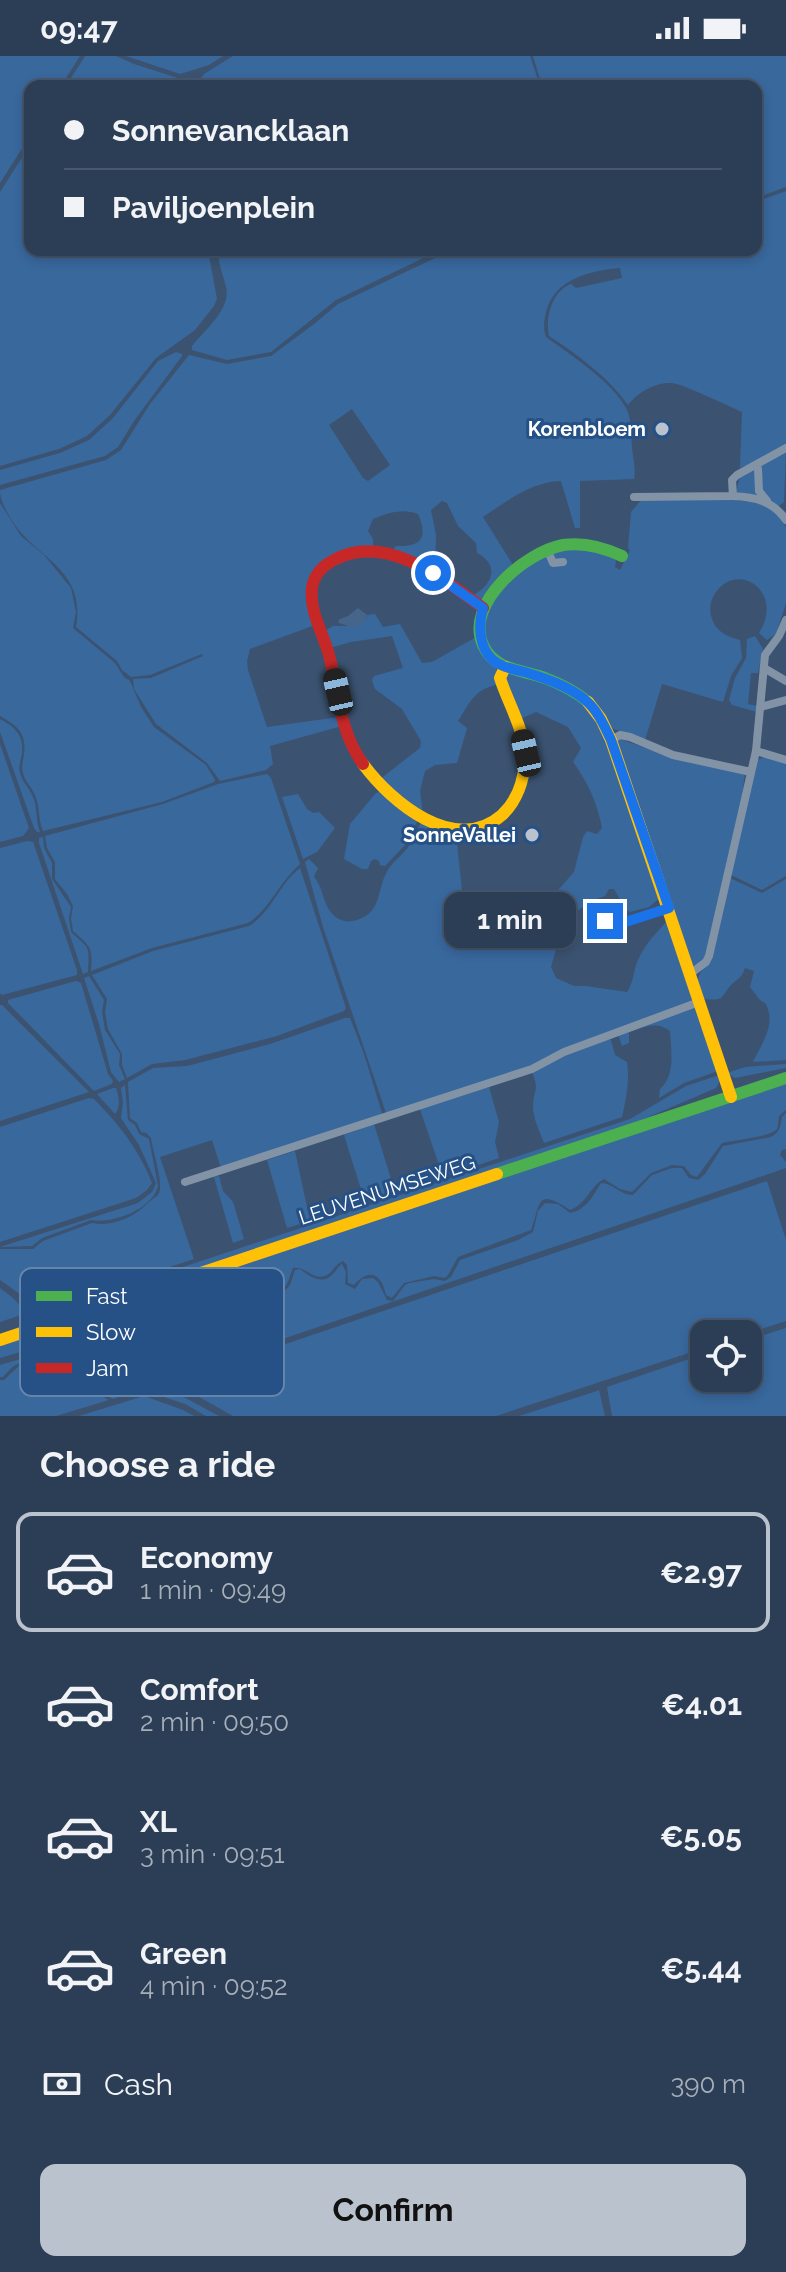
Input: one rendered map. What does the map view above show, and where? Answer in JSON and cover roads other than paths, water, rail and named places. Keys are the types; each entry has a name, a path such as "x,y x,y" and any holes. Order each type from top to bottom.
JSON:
{"street":[{"path":"733,496 732,480 737,475 786,448"},
{"path":"758,469 759,491 786,520"},
{"path":"634,497 733,496 771,504"},
{"path":"622,556 603,547 573,544 547,549 527,559 507,576 483,608 480,627 483,646 493,660 505,667 556,683 586,700 598,713 611,740 731,1097"},
{"path":"547,549 553,563"},
{"path":"483,608 433,573 390,555 350,552 336,557 317,574 312,589 314,611 328,649 347,737 367,772 422,818 447,829 474,831 495,820 516,797 525,770 526,753 518,721 500,678 505,667"},
{"path":"543,569 563,562"},
{"path":"690,974 709,956 756,751 765,655 786,620"},
{"path":"764,668 786,681"},
{"path":"761,707 786,700"},
{"path":"611,740 620,735 630,737 673,755 751,772"},
{"path":"756,751 786,760"},
{"path":"605,921 616,925 669,908"},
{"path":"185,1182 532,1069 564,1052 699,1002"},
{"name":"LEUVENUMSEWEG","path":"217,1268 786,1078"},
{"name":"LEUVENUMSEWEG","path":"0,1340 20,1333"}],"place":[{"name":"Korenbloem","path":"662,429"},
{"name":"SonneVallei","path":"532,835"}]}
